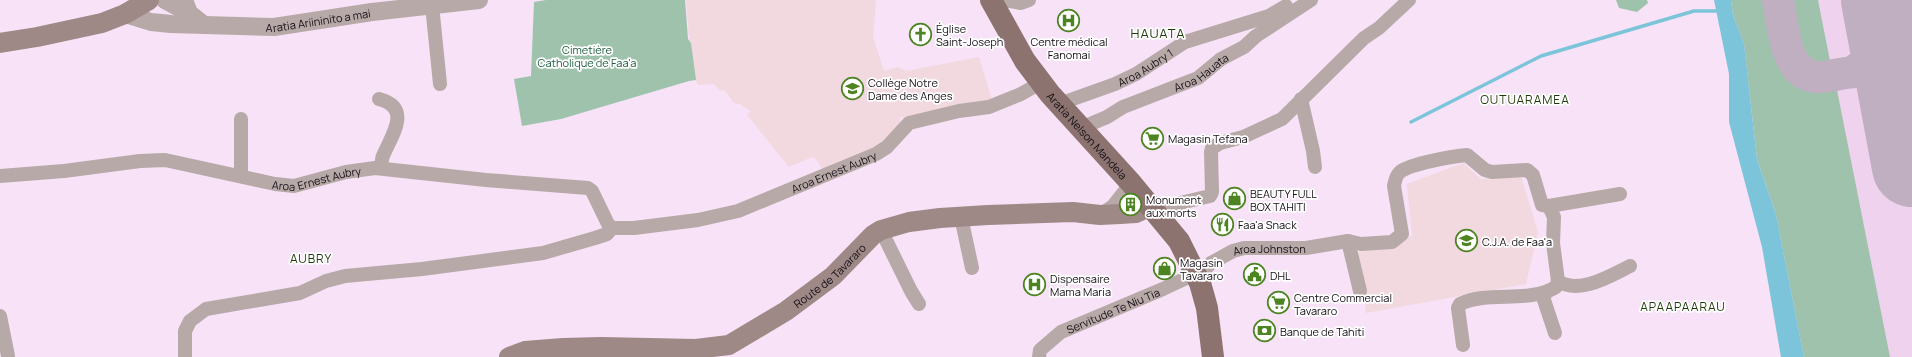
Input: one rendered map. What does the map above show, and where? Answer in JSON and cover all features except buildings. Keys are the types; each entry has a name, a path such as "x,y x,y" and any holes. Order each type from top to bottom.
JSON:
{"main road":[{"path":"0,43 68,30 112,10 149,0"},
{"name":"Aratia Nelson Mandela","path":"991,0 1025,61 1059,104 1156,211 1179,241 1197,275 1207,308 1213,357"},
{"name":"Route de Tavararo","path":"509,357 525,351 550,349 600,347 656,353 696,350 729,345 765,325 803,299 843,267 867,239 881,230 917,221 961,217 1073,212 1100,215 1156,211"}],"street":[{"path":"165,0 186,6 204,26"},
{"name":"Aratia Ariininito a mai","path":"127,7 151,22 204,26 274,27 436,3 480,0"},
{"path":"1005,0 1021,3 1029,0"},
{"name":"Aroa Aubry 1","path":"1059,104 1115,84 1136,74 1185,42 1269,16 1296,0"},
{"name":"Aroa Hauata","path":"1081,128 1107,117 1123,107 1198,78 1222,59 1244,47 1256,36 1311,0"},
{"path":"1156,211 1176,204 1210,196 1212,192 1212,148 1220,143 1243,137 1282,119 1364,38 1379,28 1409,0"},
{"path":"436,3 440,84"},
{"name":"Aroa Ernest Aubry","path":"0,176 64,171 140,161 165,160 275,184 294,186 346,172 382,168 486,180 588,188 592,191 608,224 612,228 634,228 698,220 738,211 876,154 887,147 909,123 959,111 989,107 1021,94 1042,82"},
{"path":"379,99 390,102 396,110 397,120 396,129 382,158 382,168"},
{"path":"1301,99 1313,151 1315,167"},
{"path":"241,119 241,176"},
{"name":"Aroa Johnston","path":"1197,275 1211,263 1233,251 1244,248 1306,248 1348,241 1361,244 1392,242 1402,234 1394,186 1395,179 1400,171 1427,162 1467,155 1485,170 1492,172 1527,170 1533,175 1542,205 1549,206"},
{"path":"1100,215 1113,206 1131,183"},
{"path":"1555,333 1543,297 1547,292 1556,287 1558,281 1553,243 1554,217 1549,206 1620,194"},
{"path":"961,217 972,268"},
{"path":"185,357 185,331 190,321 206,309 300,293 326,281 345,276 422,269 543,253 607,234 612,228"},
{"path":"881,230 898,267 919,304"},
{"path":"1348,241 1360,291"},
{"path":"1558,281 1570,287 1586,284 1630,266"},
{"name":"Servitude Te Niu Tia","path":"1038,357 1040,350 1061,332 1197,275"},
{"path":"1463,345 1458,308 1460,304 1481,299 1547,292"},
{"path":"0,316 8,356"}],"shaded area":[{"name":"Collège Notre Dame des Anges","path":"686,0 876,0 873,37 884,71 897,67 906,71 979,57 992,100 907,118 900,117 900,130 885,144 826,175 816,159 812,157 789,167 747,115 751,111 740,104 734,103 725,91 719,90 714,84 698,85 692,73"},
{"path":"1731,0 1912,0 1912,357 1804,357"},
{"name":"C.J.A. de Faa'a","path":"1463,163 1481,179 1521,176 1538,232 1526,284 1366,313 1358,252 1386,247 1412,236 1407,184"}],"green space":[{"name":"Cimetière Catholique de Faa'a","path":"546,0 685,0 688,39 691,43 696,80 561,119 522,126 514,79 531,76 534,2"},
{"path":"1616,0 1647,0 1648,3 1637,12 1619,8"},
{"path":"1731,0 1764,0 1776,50 1781,62 1788,72 1797,80 1812,87 1837,90 1890,357 1804,357 1776,215 1757,159 1744,44 1733,15"},
{"path":"1792,0 1818,0 1830,61 1815,61 1810,59 1803,51"}],"water":[{"path":"1714,0 1731,0 1733,15 1744,44 1757,159 1776,215 1804,357 1781,357 1762,247 1729,122 1729,74"}],"waterway":[{"path":"1411,122 1541,56 1694,11 1716,11"}],"taxiway":[{"path":"1778,0 1784,34 1791,58 1797,67 1805,74 1816,77 1825,77 1852,72 1869,74 1881,82 1901,105"},
{"path":"1854,71 1867,62 1875,50 1883,12"}],"runway":[{"path":"1881,0 1912,167"}],"place":[{"name":"Centre médical Fanomai","path":"1069,21"},
{"name":"Église Saint-Joseph","path":"920,34"},
{"name":"Collège Notre Dame des Anges","path":"852,88"},
{"name":"Magasin Tefana","path":"1153,138"},
{"name":"BEAUTY FULL BOX TAHITI","path":"1234,199"},
{"name":"Monument aux morts","path":"1130,205"},
{"name":"Faa'a Snack","path":"1223,224"},
{"name":"C.J.A. de Faa'a","path":"1467,241"},
{"name":"Magasin Tavararo","path":"1164,268"},
{"name":"DHL","path":"1254,275"},
{"name":"Dispensaire Mama Maria","path":"1034,284"},
{"name":"Centre Commercial Tavararo","path":"1278,303"},
{"name":"Banque de Tahiti","path":"1265,331"}],"district":[{"name":"HAUATA","path":"1158,33"},
{"name":"OUTUARAMEA","path":"1525,99"},
{"name":"AUBRY","path":"311,258"},
{"name":"APAAPAARAU","path":"1683,306"}]}
